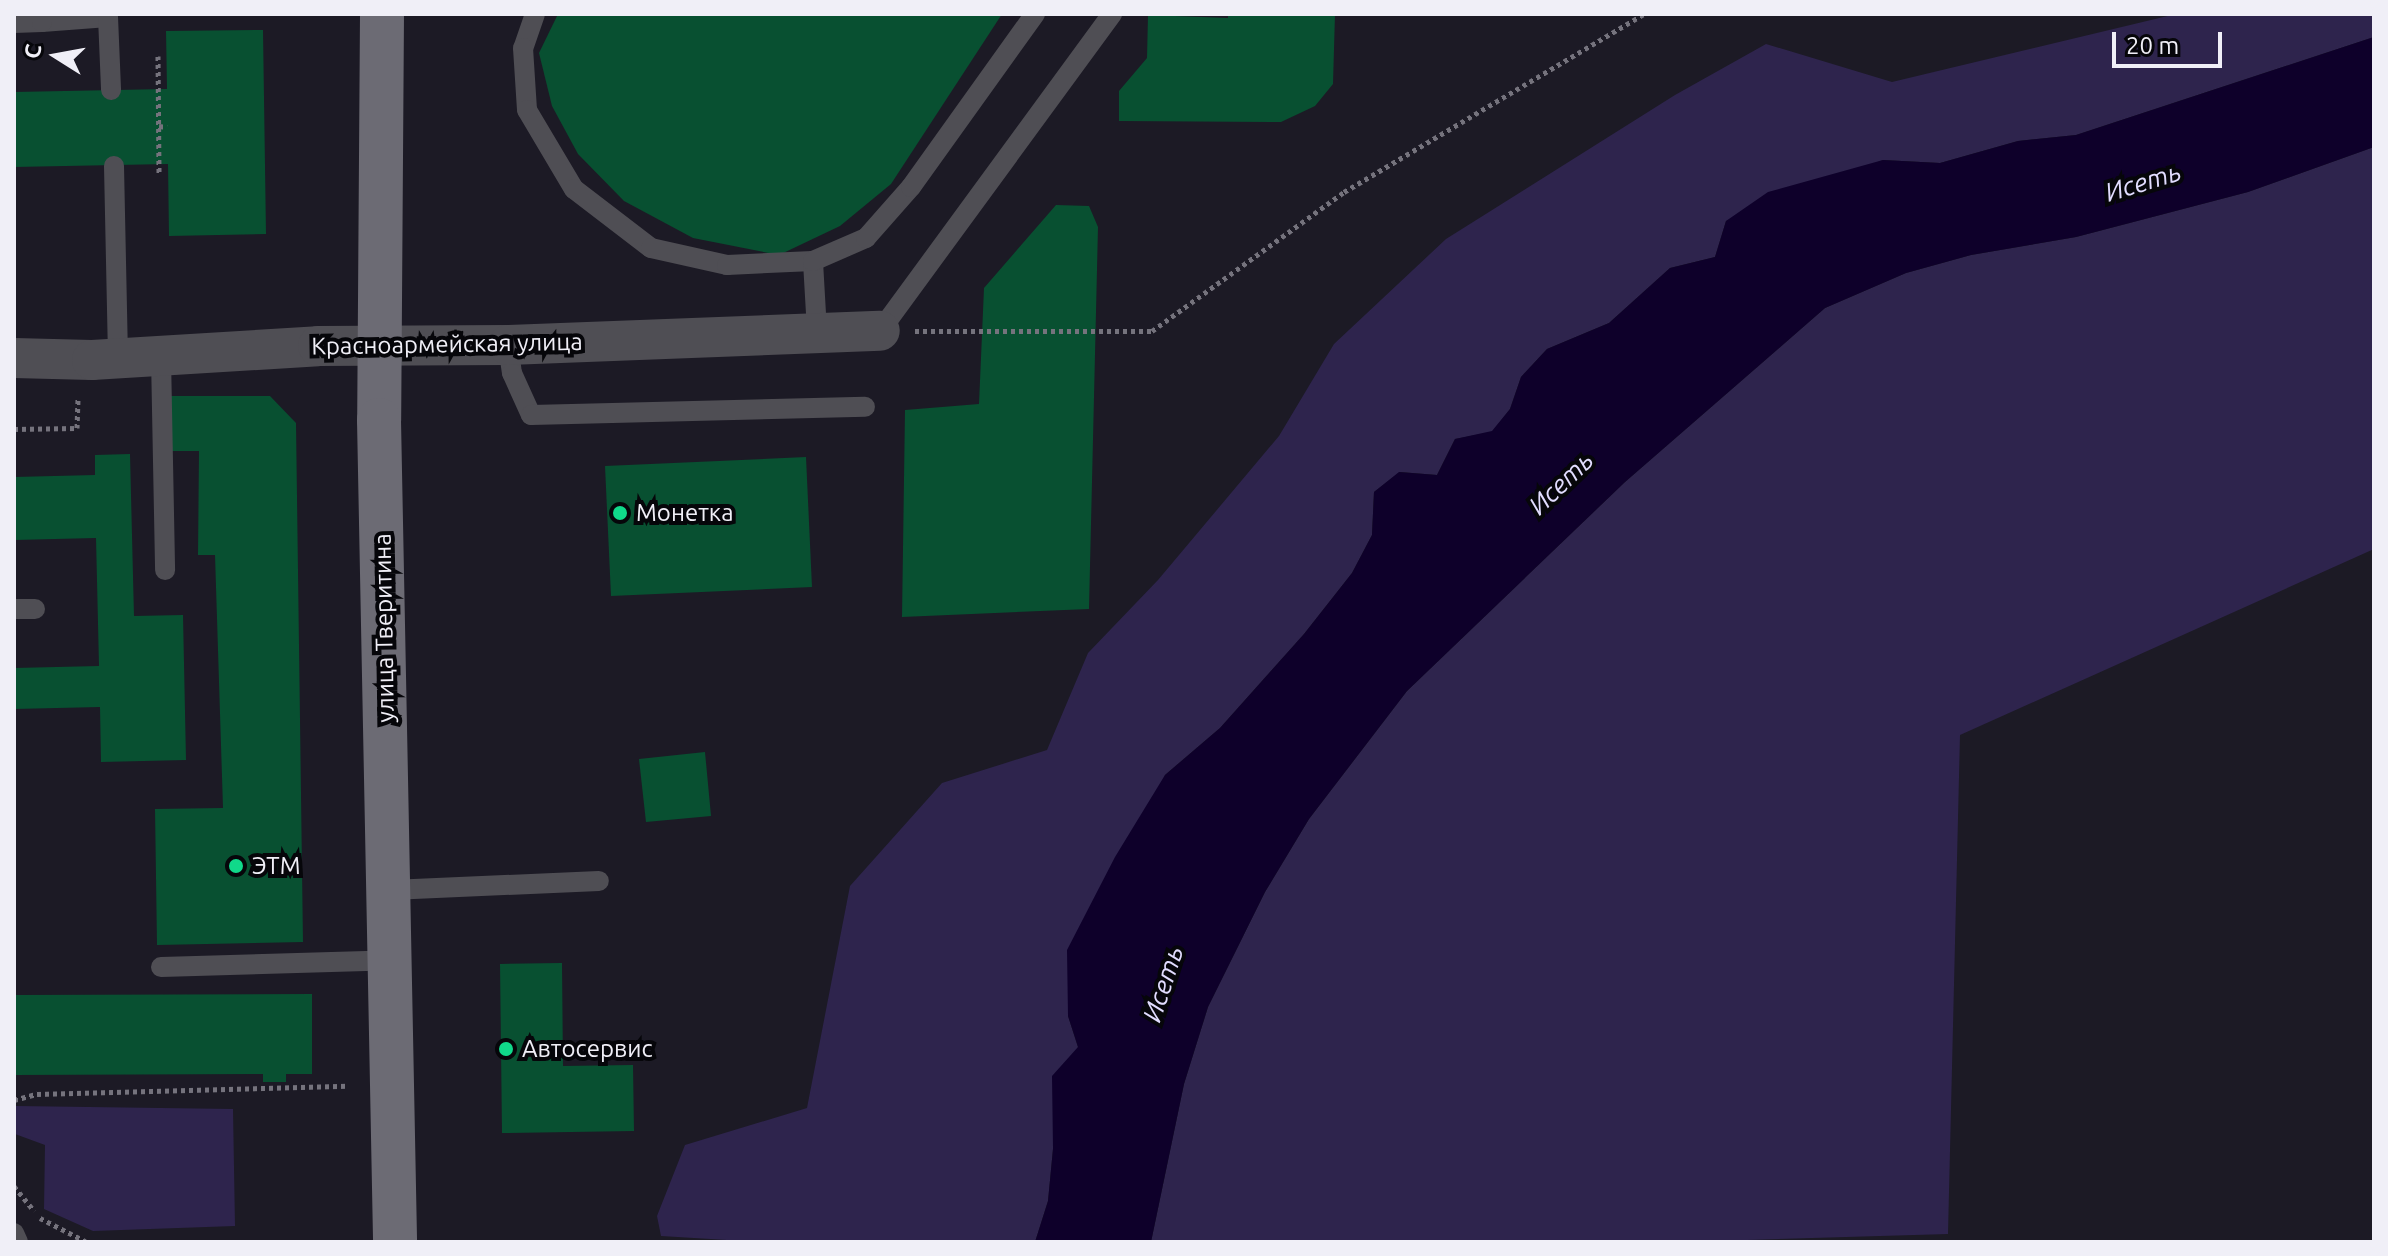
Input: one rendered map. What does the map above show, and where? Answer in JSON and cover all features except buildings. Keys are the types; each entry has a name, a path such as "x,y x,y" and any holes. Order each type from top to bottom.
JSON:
{"street":[{"name":"улица Тверитина","path":"382,14 379,420 391,890 395,1242"},
{"name":"Красноармейская улица","path":"14,358 118,359 381,345 508,345 880,331"}],"lane":[{"path":"535,14 523,48 527,110 574,189 651,248 727,265 813,261 866,238 911,187 1035,14"},
{"path":"880,331 1112,14"},
{"path":"14,23 42,18 108,17 111,90"},
{"path":"114,166 118,359"},
{"path":"813,261 817,331"},
{"path":"508,345 512,373 531,415 865,407"},
{"path":"161,357 165,570"},
{"path":"14,609 35,609"},
{"path":"391,890 599,881"},
{"path":"161,967 392,960"},
{"path":"14,1233 18,1242"}],"path":[{"path":"880,331 1152,331 1344,192 1644,14"},
{"path":"158,56 159,175"},
{"path":"159,126 167,127"},
{"path":"14,429 77,428 77,398"},
{"path":"14,1100 37,1094 348,1086"},
{"path":"14,1186 42,1221 85,1241"}],"shaded area":[{"path":"2176,14 2374,14 2374,37 2076,135 2018,141 1940,163 1883,160 1726,221 1715,257 1670,268 1609,323 1547,349 1521,377 1510,409 1492,432 1455,439 1437,475 1400,472 1374,492 1372,535 1352,573 1304,634 1220,728 1165,775 1068,1016 1078,1047 1053,1149 1048,1201 1035,1242 760,1242 661,1236 657,1216 685,1145 807,1108 850,886 942,783 1047,750 1088,653 1158,580 1279,436 1334,344 1446,239 1675,95 1766,44 1892,82"},
{"path":"2374,147 2374,549 1960,735 1948,1234 1682,1242 1151,1242 1184,1084 1208,1007 1265,892 1309,819 1407,691 1625,482 1825,308 1906,273 1971,255 2076,237 2248,192"},
{"path":"16,1106 233,1109 235,1226 93,1231 44,1209 45,1145 15,1134"}],"water":[{"name":"Исеть","path":"2374,37 2374,147 2248,192 2076,237 1971,255 1906,273 1825,308 1625,482 1407,691 1309,819 1265,892 1208,1007 1184,1084 1151,1242 1035,1242 1048,1201 1053,1149 1052,1076 1078,1047 1068,1016 1067,950 1115,857 1165,775 1220,728 1304,634 1352,573 1372,535 1374,492 1399,472 1437,475 1455,439 1492,431 1510,409 1521,377 1547,349 1609,323 1670,268 1715,257 1726,221 1768,192 1883,160 1940,163 2018,141 2076,135"}],"place":[{"name":"Монетка","path":"620,513"},
{"name":"ЭТМ","path":"236,866"},
{"name":"Автосервис","path":"506,1049"}]}
